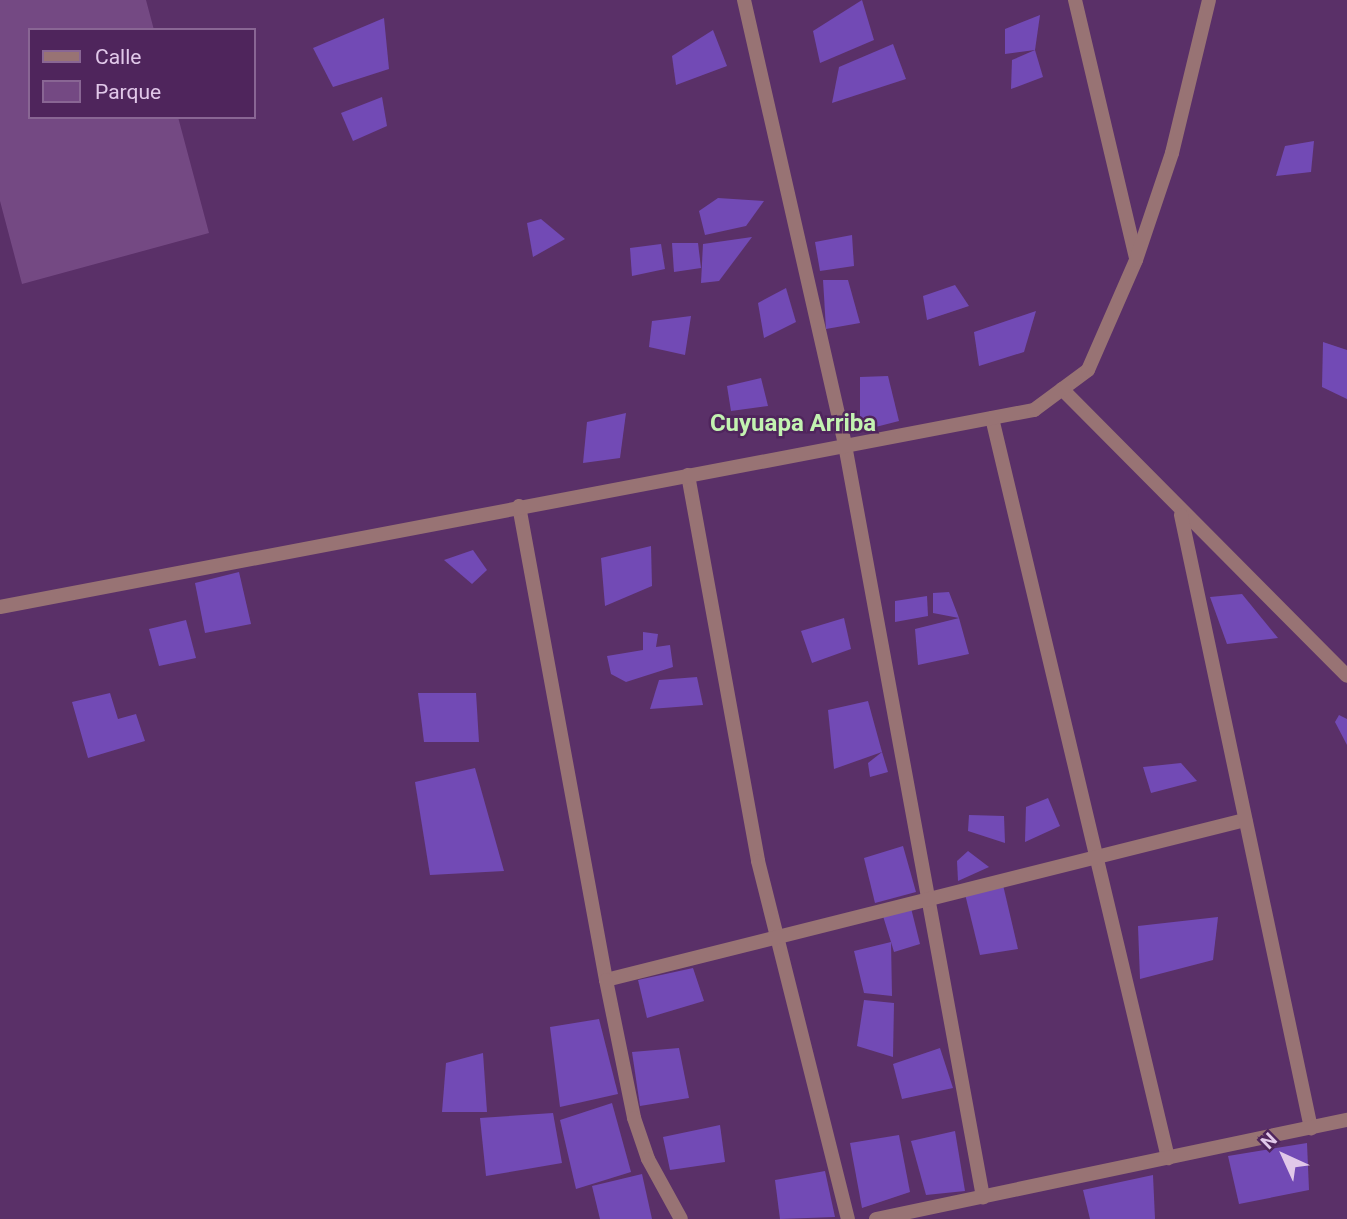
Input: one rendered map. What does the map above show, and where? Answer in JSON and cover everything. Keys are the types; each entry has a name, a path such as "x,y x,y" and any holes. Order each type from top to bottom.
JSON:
{"street":[{"path":"744,0 845,445 983,1197"},
{"path":"1075,0 1136,260"},
{"path":"0,607 1034,410 1088,370 1136,260 1172,153 1209,0"},
{"path":"1062,389 1181,515 1347,676"},
{"path":"992,418 1168,1158"},
{"path":"688,475 777,937 848,1219"},
{"path":"519,506 634,1118 681,1219"},
{"path":"1181,515 1311,1128"},
{"path":"606,980 1245,820"},
{"path":"876,1219 1347,1120"}],"green space":[{"path":"0,0 146,0 153,28 28,28 28,119 179,119 209,233 22,284 0,201"}],"building":[{"path":"862,0 874,40 820,63 813,31"},
{"path":"1040,15 1035,50 1005,54 1005,29"},
{"path":"384,18 389,69 333,87 313,48"},
{"path":"713,30 727,66 676,85 672,56"},
{"path":"893,44 906,79 832,103 839,67"},
{"path":"1035,50 1043,77 1011,89 1012,60"},
{"path":"382,97 387,126 353,141 341,113"},
{"path":"1314,141 1311,172 1276,176 1285,146"},
{"path":"718,198 764,201 746,226 705,235 699,211"},
{"path":"541,219 565,239 533,257 527,223"},
{"path":"852,235 854,266 820,271 815,242"},
{"path":"752,237 719,281 701,283 703,244"},
{"path":"672,243 698,243 701,268 674,272"},
{"path":"661,244 665,269 632,276 630,248"},
{"path":"823,280 848,280 860,323 826,329"},
{"path":"955,285 969,306 927,320 923,296"},
{"path":"786,288 796,322 764,338 758,303"},
{"path":"1036,311 1024,352 979,366 974,332"},
{"path":"691,316 685,355 649,347 652,321"},
{"path":"1323,342 1347,350 1347,399 1322,387"},
{"path":"888,376 899,421 860,431 860,377"},
{"path":"761,378 768,406 731,411 727,386"},
{"path":"626,413 620,458 583,463 587,422"},
{"path":"651,546 652,586 605,606 601,558"},
{"path":"473,550 487,570 472,584 444,560"},
{"path":"239,572 251,624 205,633 195,583"},
{"path":"949,592 959,618 933,613 933,593"},
{"path":"1242,594 1278,638 1227,644 1210,597"},
{"path":"927,596 928,616 895,622 895,601"},
{"path":"844,618 851,649 812,663 801,631"},
{"path":"959,618 969,654 918,665 915,629"},
{"path":"186,620 196,658 159,666 149,629"},
{"path":"643,632 658,634 656,647 670,645 673,667 626,682 611,674 607,656 643,650"},
{"path":"697,677 703,705 650,709 659,680"},
{"path":"110,693 118,719 136,714 145,741 88,758 72,702"},
{"path":"418,693 476,693 479,742 424,742"},
{"path":"868,701 882,752 834,769 828,710"},
{"path":"1339,715 1347,719 1347,745 1335,722"},
{"path":"882,752 888,772 870,777 868,763"},
{"path":"1181,763 1197,781 1151,793 1143,767"},
{"path":"475,768 504,871 430,875 415,782"},
{"path":"1048,798 1060,826 1025,842 1026,807"},
{"path":"969,815 1004,816 1005,843 968,831"},
{"path":"903,846 916,892 875,903 864,858"},
{"path":"968,851 989,867 958,881 957,861"},
{"path":"1003,885 1018,949 980,955 965,894"},
{"path":"911,908 920,944 894,952 883,916"},
{"path":"1218,917 1213,960 1140,979 1138,926"},
{"path":"891,942 892,996 864,993 854,951"},
{"path":"693,968 704,1001 647,1018 638,980"},
{"path":"864,1000 894,1003 893,1057 857,1046"},
{"path":"599,1019 618,1094 560,1107 550,1027"},
{"path":"679,1048 689,1098 640,1106 632,1052"},
{"path":"940,1048 953,1088 902,1099 893,1064"},
{"path":"483,1053 487,1112 442,1112 446,1063"},
{"path":"612,1103 631,1172 576,1189 560,1120"},
{"path":"553,1113 562,1163 486,1176 480,1118"},
{"path":"720,1125 725,1162 670,1170 663,1137"},
{"path":"955,1131 965,1191 926,1195 911,1141"},
{"path":"899,1135 910,1192 862,1208 850,1143"},
{"path":"1307,1143 1309,1190 1239,1204 1228,1156"},
{"path":"825,1171 835,1217 780,1219 775,1180"},
{"path":"642,1174 652,1219 600,1219 592,1186"},
{"path":"1153,1175 1155,1219 1090,1219 1083,1190"}],"district":[{"name":"Cuyuapa Arriba","path":"793,424"}]}
